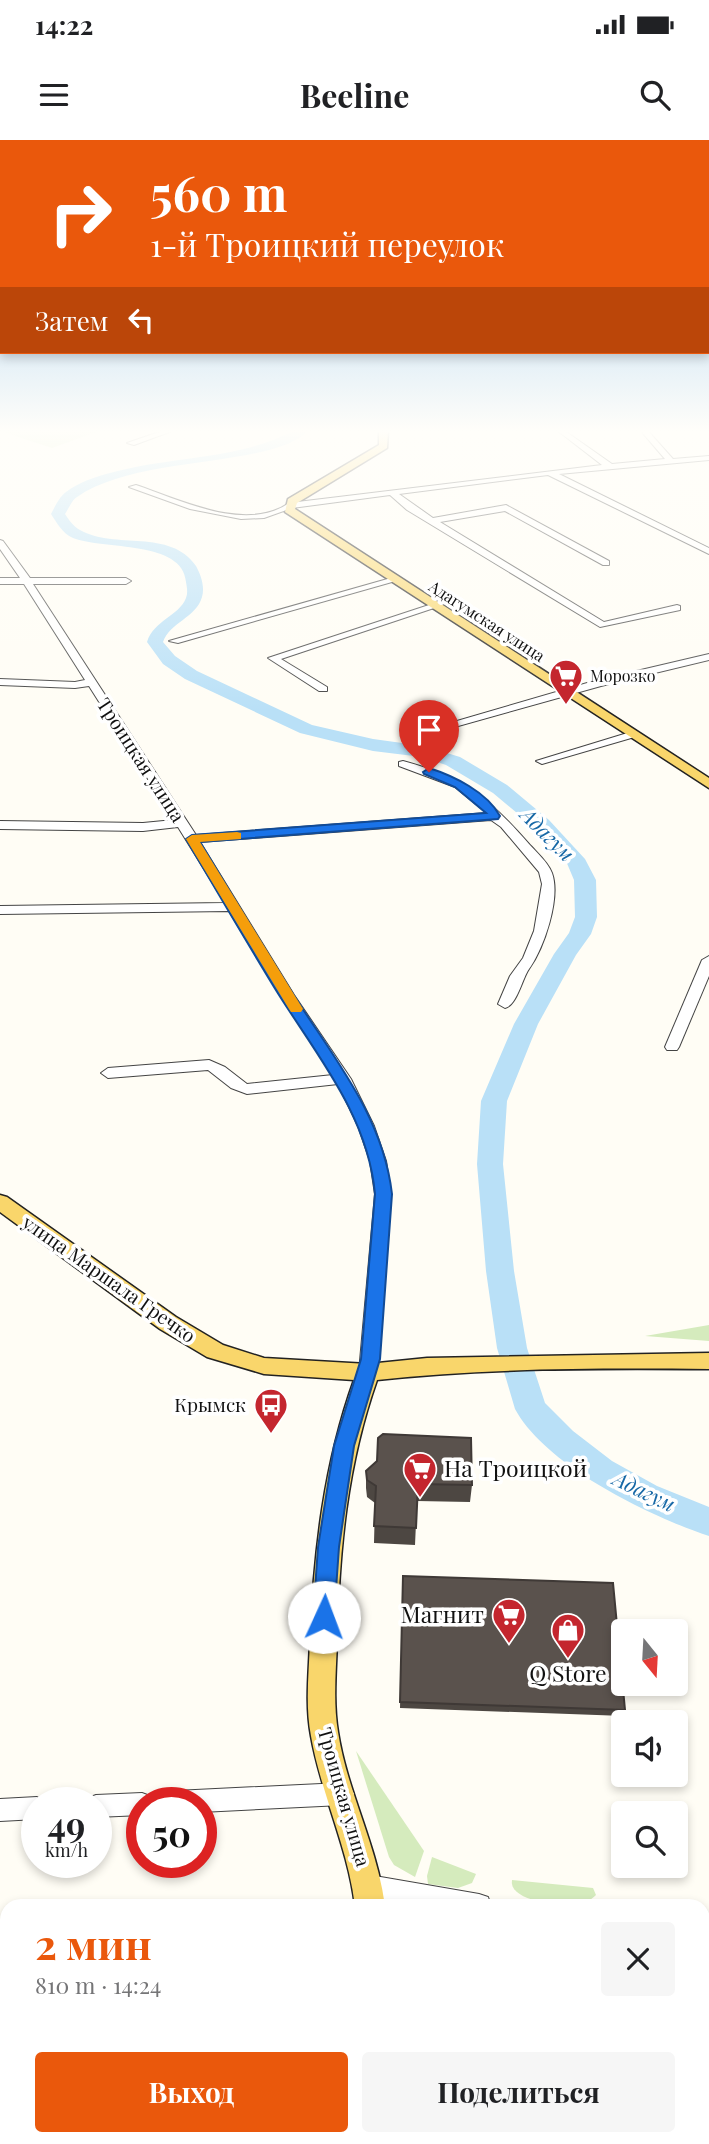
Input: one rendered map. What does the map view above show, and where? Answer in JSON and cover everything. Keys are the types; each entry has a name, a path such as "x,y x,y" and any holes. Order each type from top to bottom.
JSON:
{"main road":[{"name":"Адагумская улица","path":"313,525 394,580 709,784"},
{"name":"улица Маршала Гречко","path":"0,1202 151,1311 215,1351 264,1366 368,1371 427,1366 646,1360 709,1361"},
{"name":"Троицкая улица","path":"368,1371 344,1446 324,1592 321,1717 326,1744 355,1833 370,1897"}],"street":[{"path":"439,525 603,625 677,608"},
{"path":"536,525 606,563"},
{"path":"656,525 709,551"},
{"name":"Троицкая улица","path":"0,543 92,682 343,1079 366,1126 380,1168 383,1194 368,1371"},
{"path":"174,641 394,580"},
{"path":"0,581 126,581"},
{"path":"323,689 273,658 435,606"},
{"path":"408,737 569,692 709,657"},
{"path":"0,682 75,685 92,682"},
{"path":"542,761 634,734"},
{"path":"403,764 459,785 490,808 494,816 505,824 540,865 548,884 541,931 505,1004"},
{"path":"192,839 494,816"},
{"path":"0,825 144,827 181,822"},
{"path":"0,909 233,907"},
{"path":"672,1047 708,966"},
{"path":"108,1073 209,1065 219,1068 236,1086 247,1089 343,1079"},
{"path":"217,1800 342,1794"},
{"path":"0,1810 21,1809"},
{"path":"370,1897 394,1899"}],"green space":[{"path":"709,1325 709,1341 645,1336"},
{"path":"356,1751 424,1851 415,1877 394,1865 389,1857"},
{"path":"432,1857 476,1874 472,1883 458,1888 428,1884 427,1876"},
{"path":"512,1880 593,1888 596,1895 591,1899 530,1899 513,1887"}],"building":[{"name":"На Троицкой","path":"383,1434 471,1438 472,1485 418,1484 416,1528 374,1526 376,1486 367,1480 366,1471 377,1461 378,1438"},
{"name":"Магнит","path":"403,1576 613,1583 616,1619 611,1619 611,1696 624,1696 625,1710 400,1702"}],"waterway":[{"name":"Адагум","path":"66,525 76,534 92,539 152,547 170,552 184,560 193,574 193,602 162,629 155,642 169,660 191,675 306,729 373,745 424,752 453,761 500,789 542,824 575,859 585,880 586,917 580,934 565,954 526,1024 494,1101 490,1164 500,1271 512,1348 531,1409 562,1440 600,1470 645,1495 709,1522"}],"slow traffic":[{"path":"237,836 192,839 296,1009"}],"place":[{"name":"Морозко","path":"566,706"},
{"name":"Крымск","path":"271,1435"},
{"name":"На Троицкой","path":"420,1499"},
{"name":"Магнит","path":"509,1645"},
{"name":"Q Store","path":"568,1660"}],"route":[{"path":"324,1617 329,1547 344,1446 371,1359 382,1176 366,1126 346,1085 287,995 192,839 494,816 490,808 459,785 429,772"}]}
